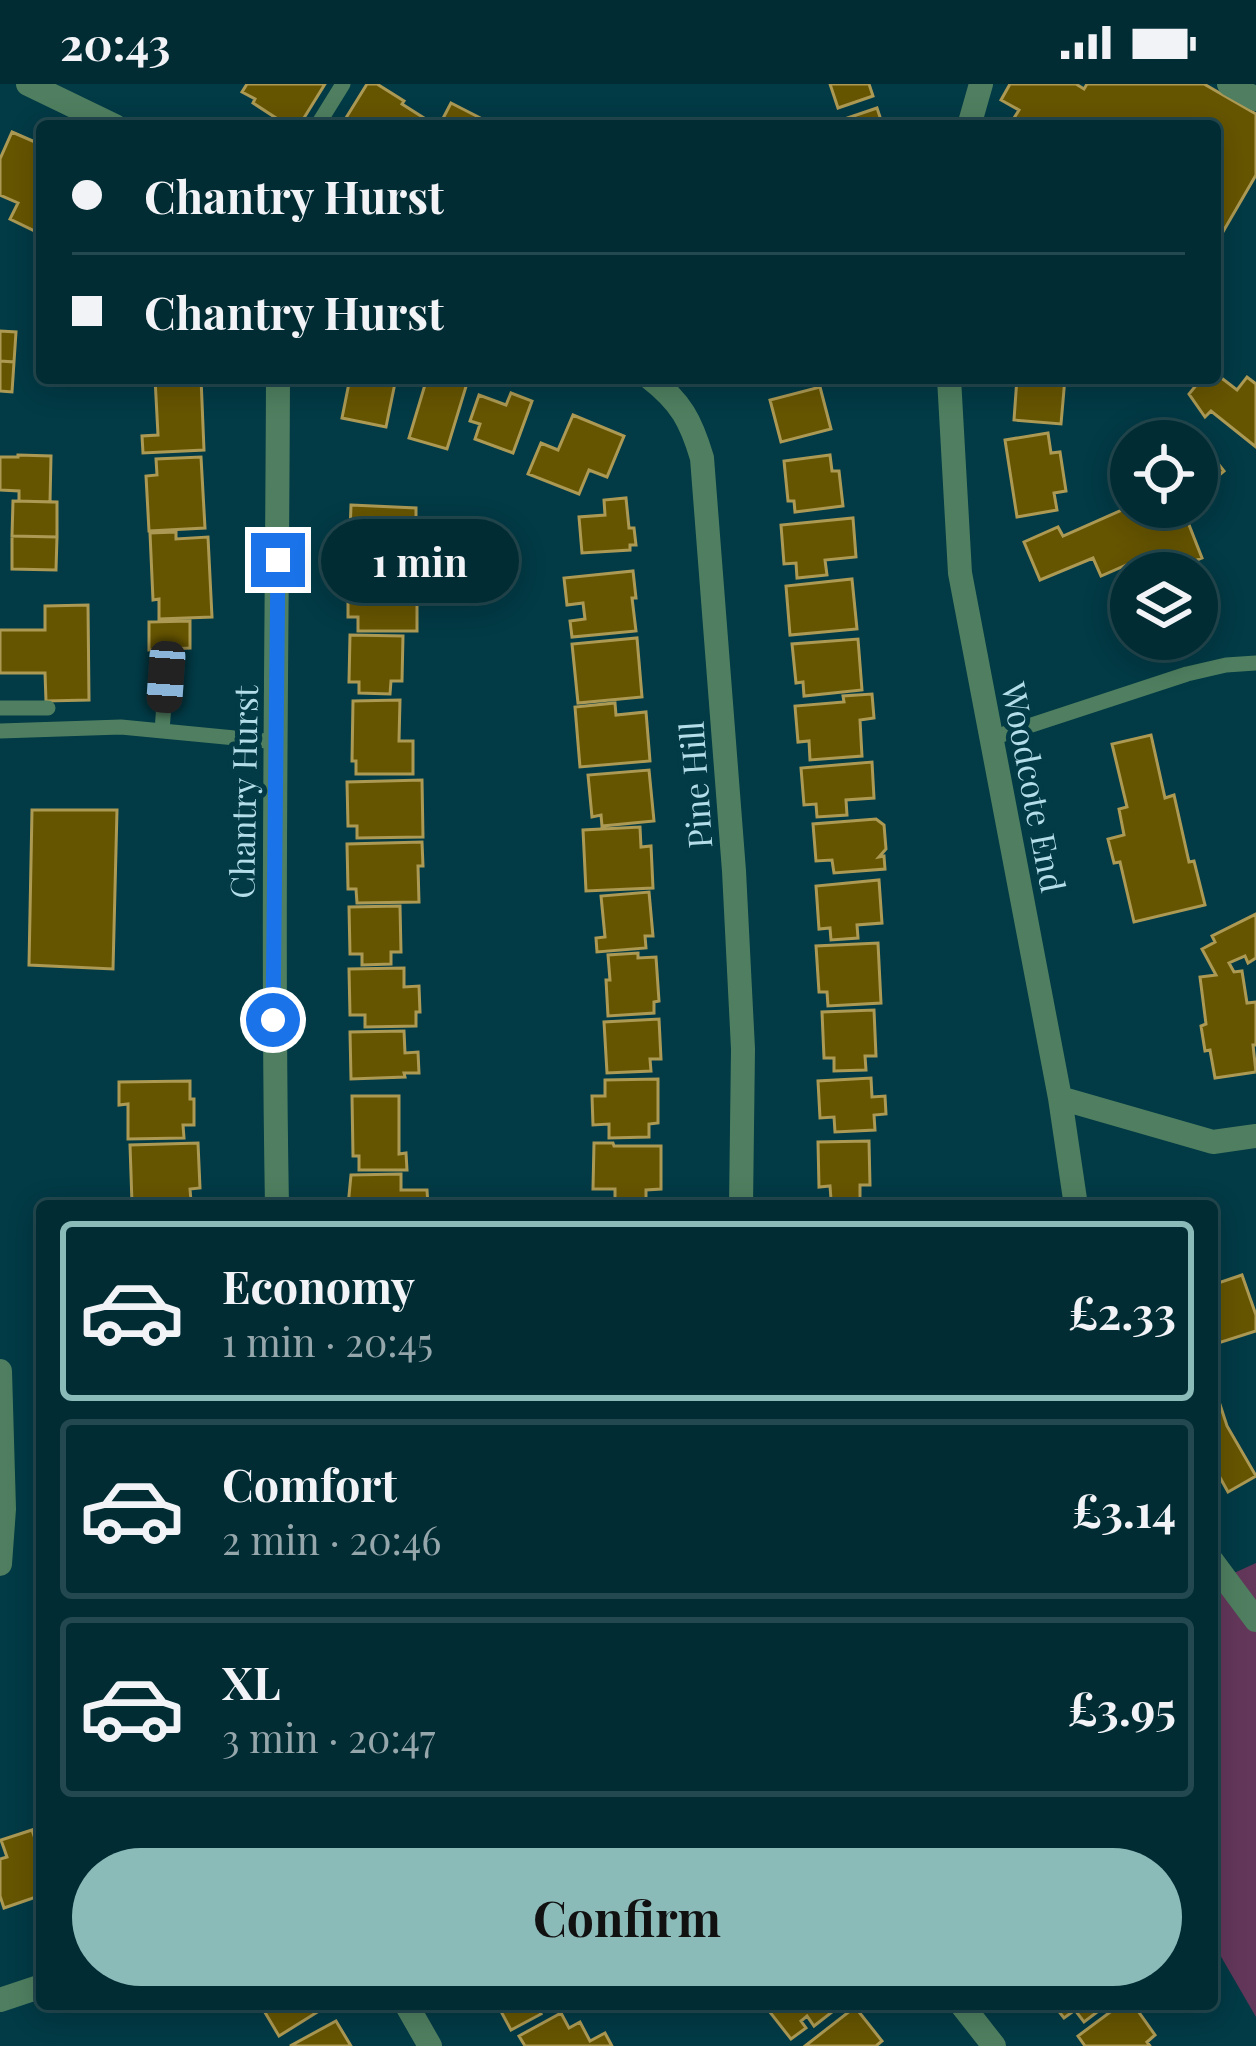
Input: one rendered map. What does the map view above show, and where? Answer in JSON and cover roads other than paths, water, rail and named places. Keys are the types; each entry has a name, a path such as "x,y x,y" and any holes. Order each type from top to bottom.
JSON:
{"street":[{"path":"28,84 103,120"},
{"path":"971,120 981,84"},
{"path":"1229,84 1256,99"},
{"name":"Chantry Hurst","path":"277,1200 272,974 278,384"},
{"name":"Pine Hill","path":"658,384 673,395 692,427 702,458 739,960 741,1200"},
{"name":"Woodcote End","path":"949,384 960,573 1075,1200"},
{"path":"1060,1098 1213,1142 1256,1136"},
{"path":"0,1371 4,1509 0,1564"},
{"path":"1218,1571 1256,1620"},
{"path":"0,2000 36,1988"},
{"path":"409,2010 430,2046"},
{"path":"967,2010 994,2046"}],"lane":[{"path":"321,120 343,84"},
{"path":"992,738 1187,674 1256,663"},
{"path":"162,731 166,677"},
{"path":"0,708 48,708"},
{"path":"0,731 121,727 277,742"}]}
